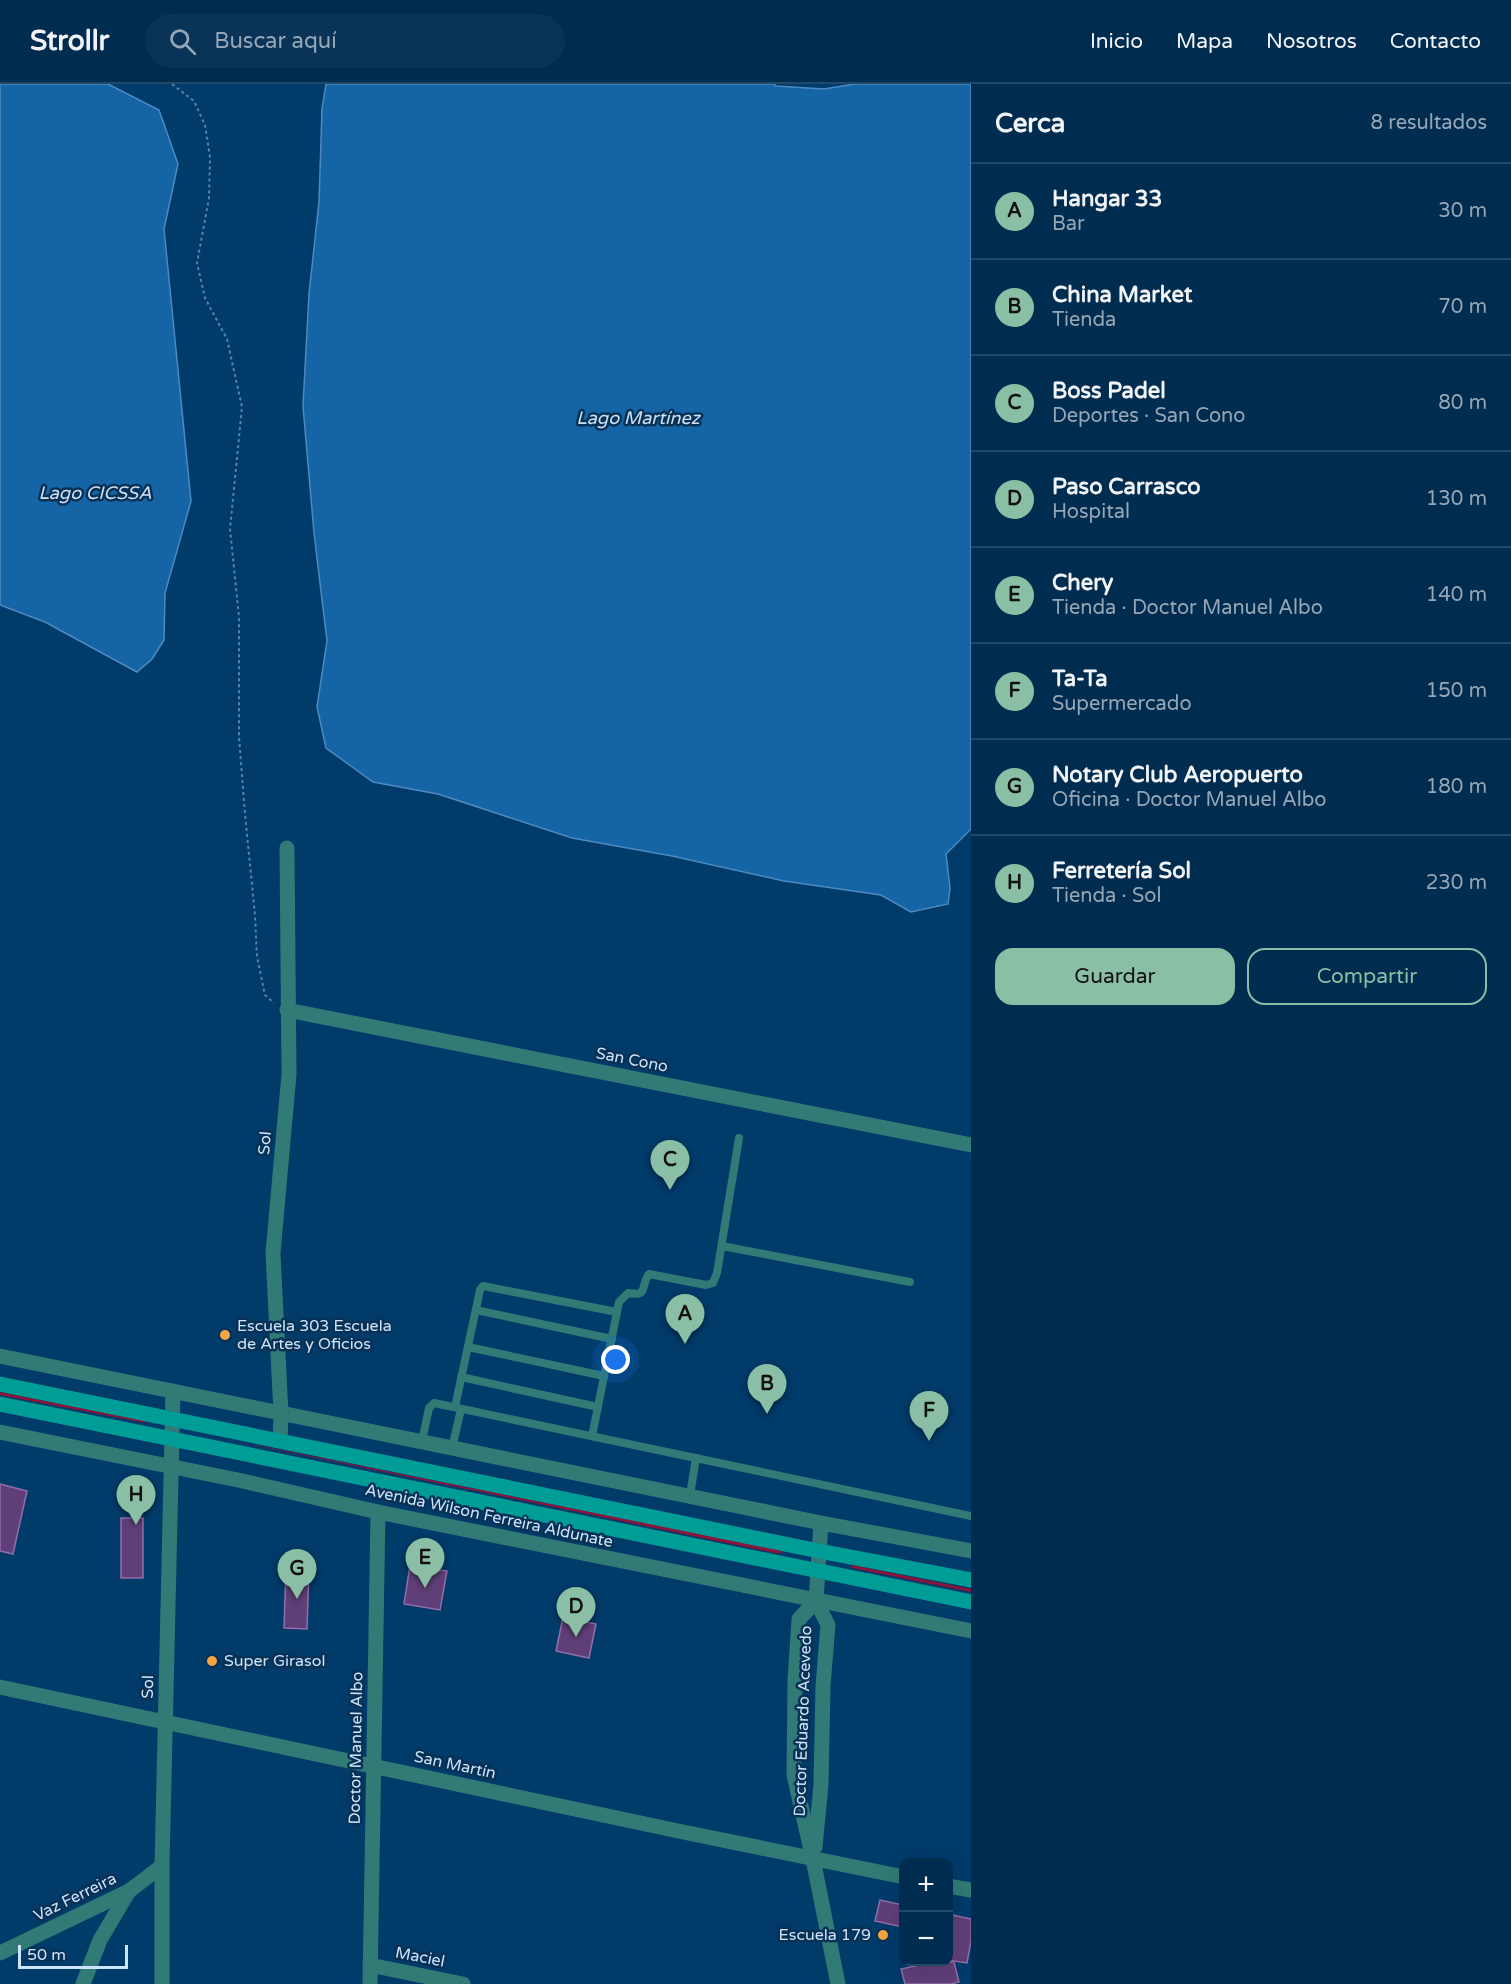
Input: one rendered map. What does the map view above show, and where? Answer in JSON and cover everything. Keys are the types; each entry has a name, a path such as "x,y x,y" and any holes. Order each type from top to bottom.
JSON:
{"main road":[{"name":"Avenida Wilson Ferreira Aldunate","path":"0,1384 971,1580"},
{"name":"Avenida Wilson Ferreira Aldunate","path":"0,1404 971,1602"}],"street":[{"name":"Sol","path":"280,1440 281,1414 273,1253 289,1074 287,848"},
{"name":"San Cono","path":"287,1010 971,1145"},
{"path":"0,1356 821,1523 971,1551"},
{"name":"Sol","path":"162,1984 162,1866 173,1391"},
{"name":"Avenida Wilson Ferreira Aldunate","path":"0,1432 238,1480 378,1512 971,1631"},
{"name":"Doctor Manuel Albo","path":"370,1984 378,1512"},
{"path":"816,1601 821,1523"},
{"name":"Doctor Eduardo Acevedo","path":"813,1859 821,1785 823,1686 828,1625 816,1601 799,1619 794,1775 838,1984"},
{"name":"San Martín","path":"0,1687 899,1876"},
{"name":"Vaz Ferreira","path":"0,1953 129,1891 162,1866"},
{"path":"953,1887 971,1890"},
{"path":"83,1984 100,1940 129,1891"},
{"name":"Maciel","path":"370,1965 463,1984"}],"lane":[{"path":"592,1436 620,1302 628,1293 637,1295 641,1293 649,1274 706,1286 713,1283 722,1246 739,1138"},
{"path":"722,1246 910,1282"},
{"path":"453,1448 461,1377 483,1286 617,1312"},
{"path":"476,1310 612,1339"},
{"path":"468,1347 604,1376"},
{"path":"461,1377 598,1407"},
{"path":"422,1441 430,1405 434,1403 971,1516"},
{"path":"690,1495 696,1458"}],"path":[{"path":"172,84 194,101 205,125 210,157 209,198 197,263 205,298 227,339 243,407 230,529 239,617 239,737 257,957 265,995 277,1006 287,1010"}],"shaded area":[{"path":"0,1392 145,1421 146,1423 0,1395"},
{"path":"206,1435 781,1550 782,1552 780,1554"},
{"path":"852,1565 971,1589 971,1592 852,1568"}],"water":[{"name":"Lago CICSSA","path":"0,84 108,84 159,110 178,164 164,229 191,501 165,593 164,640 152,659 137,672 45,622 0,605"},
{"name":"Lago Martínez","path":"326,84 774,84 824,89 855,84 971,84 971,829 946,854 950,888 948,904 911,912 881,895 784,881 672,856 572,838 438,794 373,782 326,748 317,707 327,641 314,533 303,406 309,294 319,202 322,109"}],"building":[{"path":"0,1484 27,1491 13,1554 0,1551"},
{"path":"121,1518 143,1518 143,1578 121,1578"},
{"path":"410,1565 447,1571 440,1610 404,1604"},
{"path":"286,1568 309,1569 307,1629 284,1628"},
{"path":"563,1617 596,1624 589,1658 556,1651"},
{"path":"880,1900 899,1904 899,1926 875,1921"},
{"path":"953,1915 971,1919 971,1941 967,1963 953,1961"},
{"path":"954,1962 959,1982 905,1984 901,1969 915,1966 953,1966"}],"place":[{"name":"Boss Padel","path":"670,1190"},
{"name":"Escuela 303 Escuela de Artes y Oficios","path":"225,1335"},
{"name":"Hangar 33","path":"685,1344"},
{"name":"China Market","path":"767,1414"},
{"name":"Ta-Ta","path":"929,1441"},
{"name":"Ferretería Sol","path":"136,1525"},
{"name":"Chery","path":"425,1588"},
{"name":"Notary Club Aeropuerto","path":"297,1599"},
{"name":"Paso Carrasco","path":"576,1637"},
{"name":"Super Girasol","path":"212,1661"},
{"name":"Escuela 179","path":"883,1935"}]}
